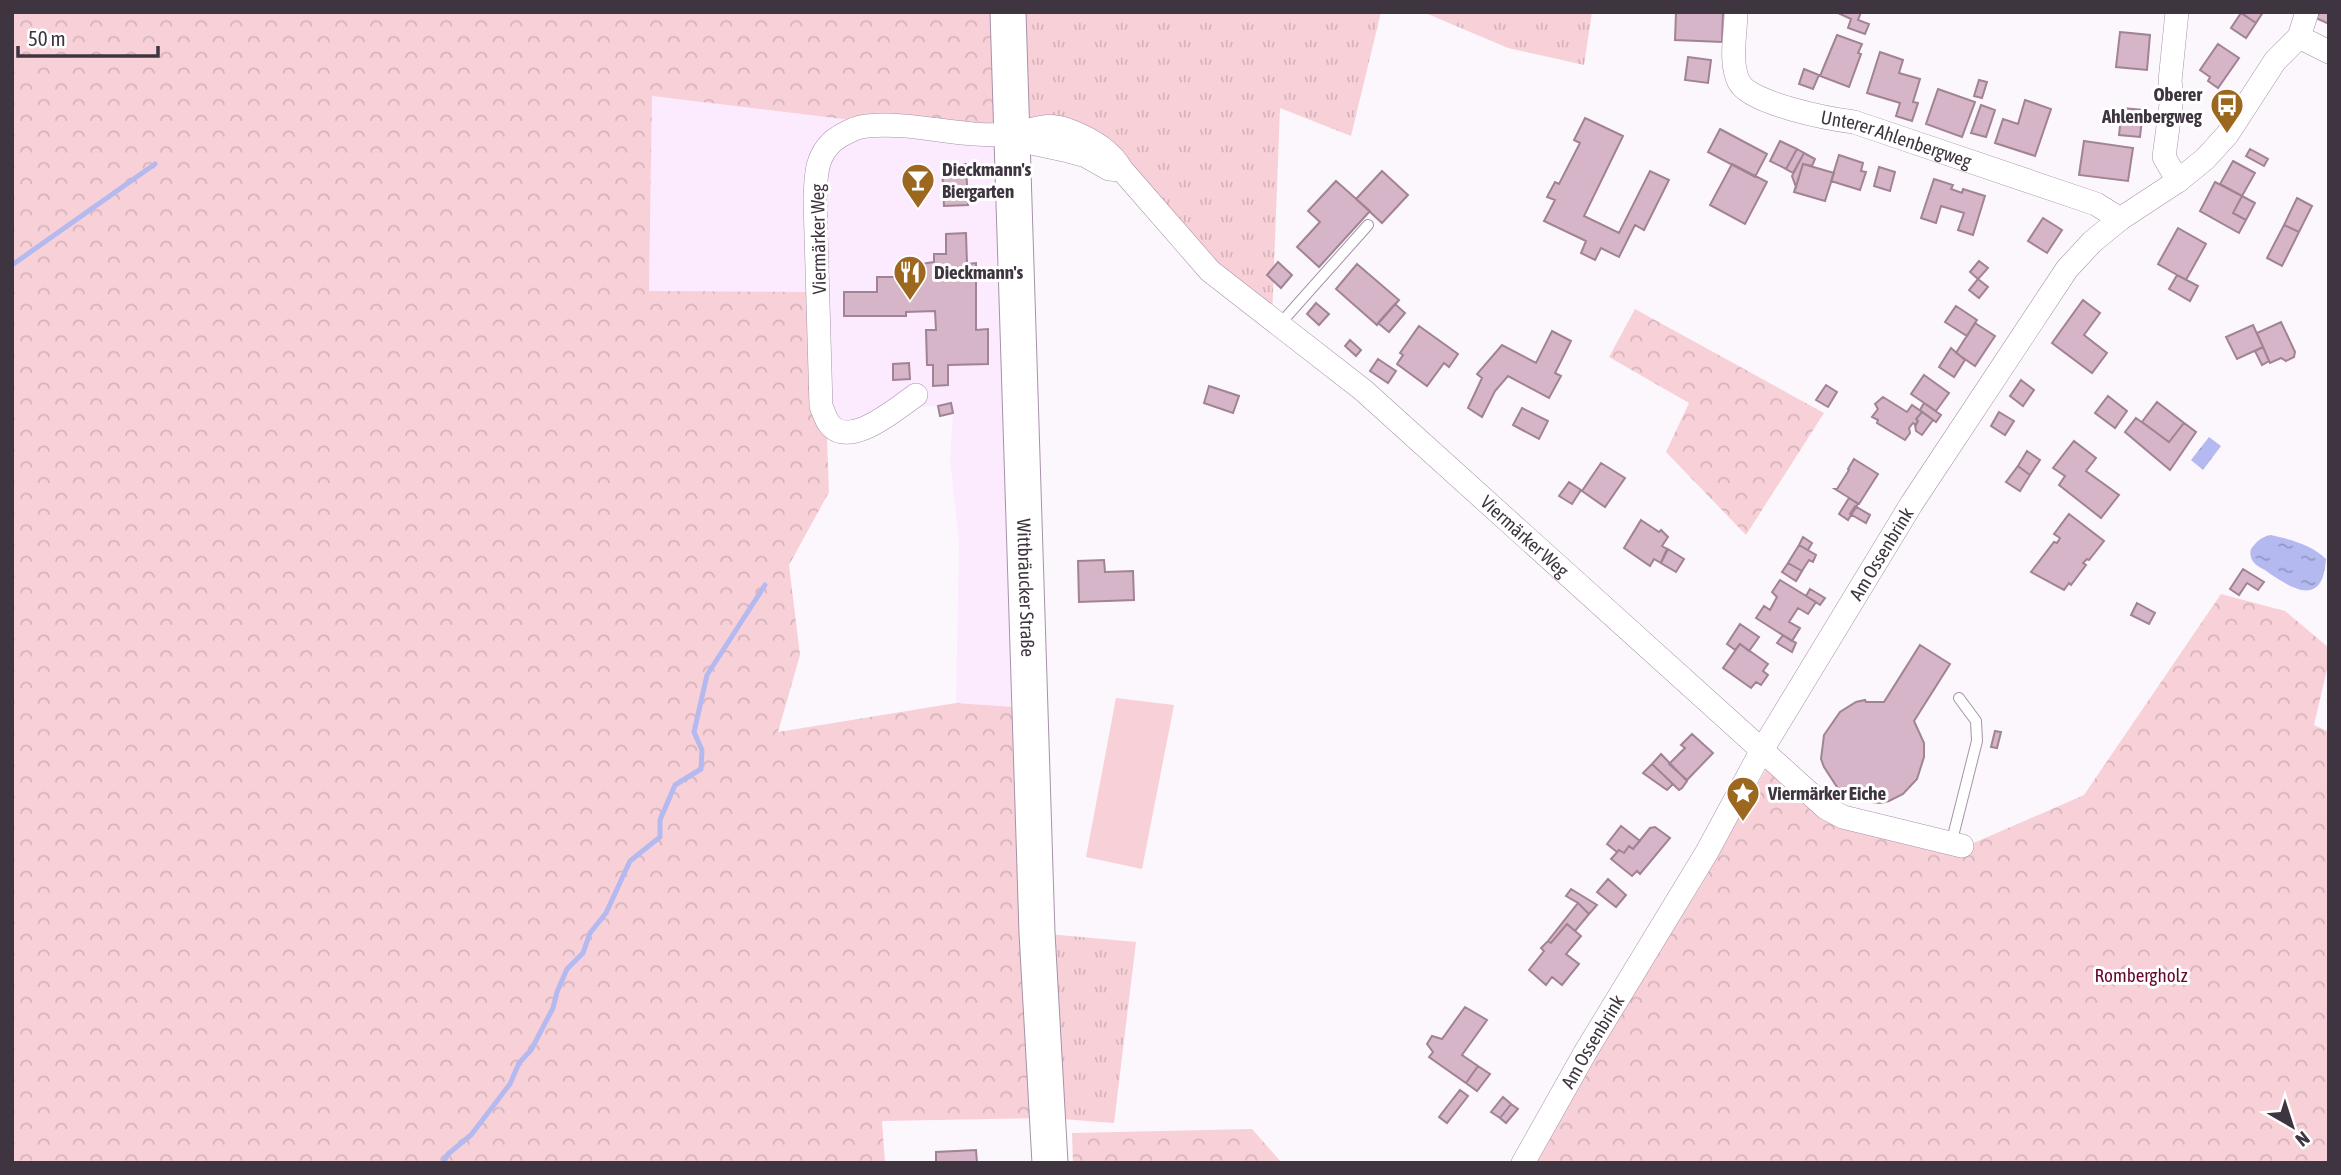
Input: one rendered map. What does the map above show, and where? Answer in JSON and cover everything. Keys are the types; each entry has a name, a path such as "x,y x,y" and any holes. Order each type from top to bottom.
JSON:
{"main road":[{"name":"Wittbräucker Straße","path":"1008,12 1037,920 1050,1163"}],"street":[{"name":"Unterer Ahlenbergweg","path":"1736,12 1735,66 1739,83 1749,92 1814,116 1854,122 2096,204 2120,219"},
{"path":"2177,12 2170,81 2172,97 2164,157 2178,181"},
{"path":"2307,12 2299,37 2329,52"},
{"name":"Am Ossenbrink","path":"1523,1163 1586,1051 1707,852 1762,750 1912,503 2067,269 2092,242 2120,219 2178,181 2205,159 2227,135 2275,61 2299,37"},
{"name":"Viermärker Weg","path":"916,395 860,431 841,431 829,424 821,406 809,227 820,157 845,133 863,126 892,124 953,132 1012,134 1048,126 1068,130 1099,145 1115,158 1122,170 1210,271 1363,390 1835,814 1956,845"}],"lane":[{"path":"1279,325 1368,225"},
{"path":"1956,845 1977,741 1976,721 1959,698"}],"shaded area":[{"path":"652,96 892,125 1012,134 1030,708 956,703 959,544 950,458 953,413 951,404 918,408 873,434 827,440 807,292 649,292"}],"green space":[{"path":"12,12 1008,12 1012,134 892,125 652,96 649,291 807,292 827,439 829,492 789,565 800,655 778,732 956,703 1030,708 1049,1118 882,1121 885,1163 12,1163"},
{"path":"1008,12 1381,12 1351,136 1280,108 1272,319 1136,184 1012,134"},
{"path":"1423,12 1592,12 1584,65 1508,48"},
{"path":"1635,309 1824,413 1746,535 1666,452 1689,403 1609,357"},
{"name":"Rombergholz","path":"2221,594 2285,611 2329,648 2329,661 2314,725 2329,732 2329,1163 1536,1163 1591,1060 1703,882 1768,766 1846,816 1953,852 2084,795"},
{"path":"1116,698 1174,705 1142,869 1086,857"},
{"path":"1037,933 1136,942 1114,1123 1049,1118"},
{"path":"1252,1129 1282,1163 1073,1163 1072,1133"}],"water":[{"path":"2209,437 2221,446 2203,470 2191,460"},
{"path":"2271,535 2308,546 2326,559 2324,574 2319,584 2313,589 2297,589 2252,560 2251,549 2264,537"}],"building":[{"path":"1676,12 1723,12 1722,42 1675,40"},
{"path":"1836,12 1861,12 1858,20 1869,24 1865,34 1848,28 1851,19"},
{"path":"2240,12 2263,12 2256,23"},
{"path":"2320,12 2329,12 2329,24 2316,18"},
{"path":"2241,13 2256,23 2246,38 2231,28"},
{"path":"2120,32 2150,35 2147,70 2116,67"},
{"path":"1837,35 1862,44 1849,87 1820,76"},
{"path":"2218,44 2239,58 2218,88 2208,81 2210,77 2200,70"},
{"path":"1880,52 1903,60 1899,73 1920,79 1913,102 1918,103 1912,121 1896,116 1900,103 1867,93"},
{"path":"1688,57 1711,60 1708,83 1685,80"},
{"path":"1804,69 1819,75 1813,89 1799,84"},
{"path":"1979,80 1987,82 1982,98 1974,96"},
{"path":"1938,89 1975,102 1962,137 1926,124"},
{"path":"2025,100 2051,109 2035,156 1995,143 2003,119 2018,124"},
{"path":"1981,105 1995,110 1986,137 1971,133"},
{"path":"2122,108 2143,110 2140,137 2119,135"},
{"path":"1585,118 1623,136 1584,216 1619,233 1650,171 1669,180 1644,230 1635,225 1619,257 1601,248 1595,260 1581,253 1586,241 1544,221 1555,200 1547,197 1555,182 1559,184 1580,143 1574,140"},
{"path":"1720,129 1767,154 1755,177 1708,152"},
{"path":"1780,141 1797,149 1786,169 1770,161"},
{"path":"2084,141 2133,148 2128,181 2079,175"},
{"path":"1797,149 1804,153 1793,173 1786,169"},
{"path":"2250,149 2268,159 2264,166 2246,156"},
{"path":"1804,153 1815,159 1812,166 1803,164 1796,187 1792,176"},
{"path":"1839,155 1863,163 1861,171 1866,172 1860,190 1831,181"},
{"path":"2233,161 2255,173 2242,196 2220,184"},
{"path":"966,164 968,205 944,206 942,165"},
{"path":"1732,164 1767,182 1745,224 1710,205"},
{"path":"1803,164 1834,173 1825,201 1794,192"},
{"path":"1879,167 1895,172 1890,191 1874,186"},
{"path":"1382,171 1408,195 1382,223 1356,199"},
{"path":"1934,179 1953,185 1951,189 1962,193 1963,189 1985,196 1973,235 1958,230 1964,213 1941,206 1936,223 1921,218"},
{"path":"1336,181 1370,211 1319,267 1297,247 1320,222 1308,211"},
{"path":"2215,182 2242,196 2233,213 2246,220 2239,233 2200,211"},
{"path":"2242,196 2255,203 2246,220 2233,213"},
{"path":"2297,198 2312,206 2299,232 2284,225"},
{"path":"2043,218 2062,230 2047,253 2028,241"},
{"path":"2284,225 2299,232 2282,266 2267,258"},
{"path":"2178,228 2206,244 2186,280 2158,264"},
{"name":"Dieckmann's","path":"966,233 967,264 976,263 976,330 988,329 988,364 948,365 948,385 933,386 933,365 927,365 926,330 936,330 935,311 906,312 906,316 844,316 844,292 877,292 877,277 921,274 921,264 934,262 934,254 946,254 946,234"},
{"path":"1979,261 1988,268 1978,279 1970,272"},
{"path":"1278,262 1292,275 1281,288 1267,275"},
{"path":"1357,264 1399,300 1377,325 1336,289"},
{"path":"2177,275 2198,286 2190,301 2169,289"},
{"path":"1978,279 1988,287 1979,298 1969,290"},
{"path":"2083,300 2100,313 2084,335 2107,353 2092,373 2052,343"},
{"path":"1316,303 1329,314 1319,325 1307,314"},
{"path":"1395,304 1405,313 1389,332 1378,323"},
{"path":"1956,306 1977,320 1967,336 1945,322"},
{"path":"2281,322 2295,352 2294,357 2286,361 2281,358 2270,363 2257,333"},
{"path":"1975,323 1995,336 1975,366 1956,353"},
{"path":"2253,325 2263,347 2237,359 2226,337"},
{"path":"1419,326 1458,354 1449,367 1444,363 1427,386 1397,364 1403,355 1400,353"},
{"path":"1552,331 1571,341 1555,373 1561,376 1549,398 1508,376 1495,391 1482,417 1468,408 1482,378 1477,374 1502,345 1536,363"},
{"path":"1350,340 1361,350 1356,356 1345,346"},
{"path":"2263,347 2269,361 2262,365 2255,351"},
{"path":"1951,348 1965,360 1954,377 1939,367"},
{"path":"1378,359 1396,371 1388,383 1370,371"},
{"path":"909,363 910,379 893,380 893,364"},
{"path":"1924,375 1949,393 1936,411 1911,394"},
{"path":"2021,380 2034,390 2023,406 2010,396"},
{"path":"1826,385 1837,392 1828,407 1816,400"},
{"path":"1209,386 1239,396 1233,413 1204,403"},
{"path":"2108,396 2127,411 2115,428 2095,413"},
{"path":"1883,397 1907,412 1912,405 1922,412 1916,419 1916,425 1913,423 1909,428 1910,433 1905,440 1872,417 1878,409 1875,404"},
{"path":"2157,402 2184,423 2169,442 2142,422"},
{"path":"951,403 953,413 940,416 938,406"},
{"path":"1924,403 1941,415 1936,422 1920,410"},
{"path":"1522,408 1548,421 1539,439 1513,425"},
{"path":"1922,412 1933,420 1922,435 1916,431 1915,425"},
{"path":"1999,412 2014,421 2005,435 1991,426"},
{"path":"2136,418 2169,442 2184,423 2196,432 2170,470 2125,432"},
{"path":"2074,441 2096,458 2086,471 2119,495 2101,518 2059,485 2065,476 2053,468"},
{"path":"2027,451 2040,460 2030,475 2018,466"},
{"path":"1854,459 1878,474 1859,504 1835,489"},
{"path":"1601,463 1625,478 1605,507 1582,491"},
{"path":"2018,466 2030,475 2020,491 2006,482"},
{"path":"1569,482 1581,490 1572,504 1559,496"},
{"path":"1849,498 1858,504 1848,520 1839,514"},
{"path":"1855,506 1870,515 1866,523 1850,514"},
{"path":"2069,514 2104,541 2089,560 2083,563 2086,565 2064,590 2031,572 2054,542 2057,543 2060,538 2054,534"},
{"path":"1641,520 1659,532 1661,530 1668,537 1662,546 1667,549 1661,563 1654,559 1650,566 1624,548"},
{"path":"1803,537 1812,543 1808,550 1799,545"},
{"path":"1799,545 1816,555 1813,562 1809,560 1802,571 1788,563"},
{"path":"1668,549 1684,559 1676,572 1661,563"},
{"path":"1104,560 1105,572 1133,571 1134,600 1079,602 1078,561"},
{"path":"1788,563 1802,571 1796,581 1782,572"},
{"path":"2243,569 2264,582 2258,590 2247,583 2239,595 2230,589"},
{"path":"1780,580 1816,602 1808,614 1798,608 1789,622 1800,628 1792,641 1756,618 1764,606 1770,610 1777,597 1772,592"},
{"path":"1810,589 1825,598 1820,605 1806,596"},
{"path":"2137,603 2155,613 2149,624 2131,615"},
{"path":"1740,624 1759,637 1749,651 1740,644 1735,650 1727,644"},
{"path":"1783,635 1796,643 1792,652 1777,643"},
{"path":"1740,644 1768,664 1763,671 1768,675 1761,685 1756,682 1751,688 1723,668"},
{"path":"1920,645 1950,664 1914,721 1924,743 1924,757 1917,779 1903,794 1889,801 1880,803 1857,800 1837,787 1824,767 1821,759 1824,735 1840,712 1856,702 1884,702"},
{"path":"1995,731 2001,732 1997,748 1991,747"},
{"path":"1692,734 1713,753 1687,780 1669,764 1685,748 1681,745"},
{"path":"1661,754 1687,781 1679,790 1652,764"},
{"path":"1652,764 1673,784 1667,790 1643,773"},
{"path":"1621,826 1640,841 1633,849 1629,846 1624,853 1619,850 1617,852 1607,844"},
{"path":"1655,827 1670,838 1640,874 1637,871 1632,876 1611,859 1619,850 1624,853 1629,846 1633,849 1650,828"},
{"path":"1608,879 1626,895 1616,907 1597,892"},
{"path":"1571,889 1597,905 1589,914 1566,896"},
{"path":"1578,903 1589,914 1575,931 1567,924 1551,943 1548,941"},
{"path":"1567,924 1581,936 1566,954 1579,964 1562,985 1552,977 1546,985 1529,970 1544,951 1541,948 1548,941 1551,943"},
{"path":"1465,1007 1487,1020 1462,1055 1478,1066 1466,1083 1429,1057 1433,1052 1427,1044 1432,1036 1442,1039"},
{"path":"1478,1066 1490,1074 1477,1091 1466,1083"},
{"path":"1460,1090 1468,1096 1447,1123 1439,1117"},
{"path":"1503,1097 1511,1104 1500,1118 1491,1112"},
{"path":"1511,1104 1518,1109 1506,1123 1500,1118"},
{"path":"976,1150 977,1163 936,1163 936,1152"}],"waterway":[{"path":"12,265 155,164"},
{"path":"443,1163 448,1154 471,1135 510,1084 519,1063 531,1050 553,1008 567,969 583,953 590,933 606,913 630,861 660,837 660,820 675,785 701,769 702,750 694,732 707,675 765,585"}],"place":[{"name":"Oberer Ahlenbergweg","path":"2227,135"},
{"name":"Dieckmann's Biergarten","path":"918,210"},
{"name":"Dieckmann's","path":"910,302"},
{"name":"Viermärker Eiche","path":"1743,823"}]}
